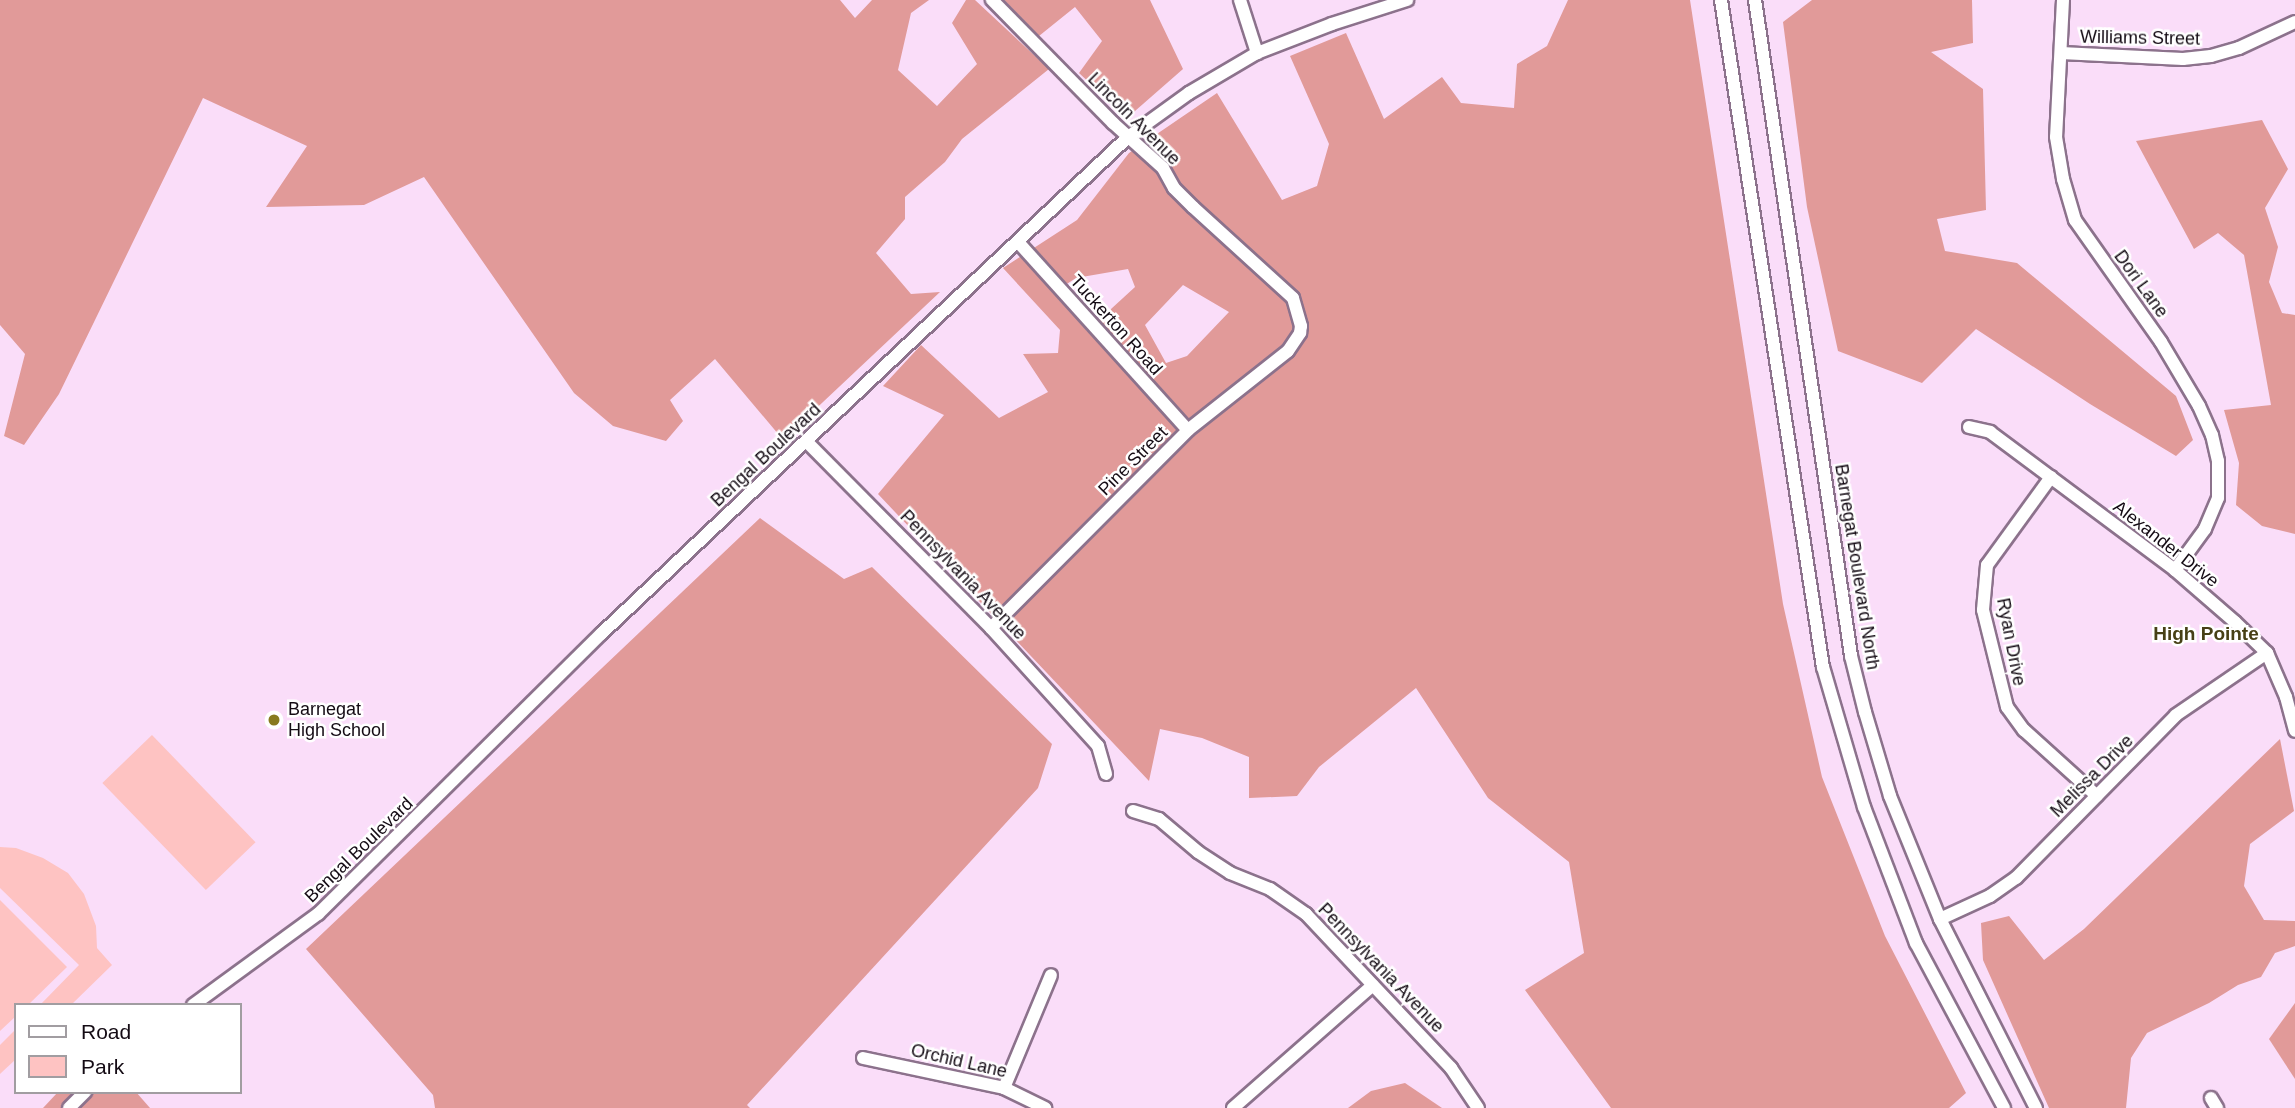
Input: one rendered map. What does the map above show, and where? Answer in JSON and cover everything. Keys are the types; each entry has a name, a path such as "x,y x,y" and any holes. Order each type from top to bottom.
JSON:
{"street":[{"name":"Lincoln Avenue","path":"992,0 1128,137 1163,168 1174,188 1193,207 1293,298 1301,326"},
{"path":"1240,0 1257,52"},
{"name":"Bengal Boulevard","path":"196,1003 318,914 601,635 1128,137 1189,93 1257,52 1407,0"},
{"path":"1721,0 1823,667 1864,807 1916,943 2004,1108"},
{"name":"Barnegat Boulevard North","path":"1755,0 1851,656 1890,796 1940,919 2036,1108"},
{"name":"Dori Lane","path":"2063,0 2056,137 2063,179 2075,220 2161,342 2199,406 2212,435 2218,461 2218,498 2205,528 2175,570"},
{"name":"Williams Street","path":"2061,53 2183,59 2211,56 2239,48 2295,22"},
{"name":"Tuckerton Road","path":"1018,242 1188,430"},
{"name":"Pine Street","path":"991,628 1188,430 1288,351 1300,333 1301,326"},
{"name":"Alexander Drive","path":"1969,428 1990,432 2175,570 2267,653 2287,697 2295,731"},
{"name":"Pennsylvania Avenue","path":"807,442 991,628 1098,746 1106,775"},
{"name":"Ryan Drive","path":"2051,477 1987,565 1983,610 2007,707 2024,730 2097,796"},
{"name":"Melissa Drive","path":"1940,919 1990,897 2016,878 2176,715 2267,653"},
{"name":"Pennsylvania Avenue","path":"1133,811 1159,818 1198,852 1230,873 1269,889 1306,914 1451,1068 1478,1108"},
{"path":"1004,1088 1051,975"},
{"path":"1233,1108 1373,985"},
{"name":"Orchid Lane","path":"863,1058 1004,1088 1045,1108"},
{"path":"68,1108 83,1094"}],"green space":[{"path":"152,735 256,842 206,890 102,783"},
{"path":"0,847 16,848 43,858 68,873 84,894 96,926 97,948 112,965 73,1003 42,1003 79,965 0,888"},
{"path":"0,900 67,967 30,1003 14,1003 14,1018 0,1031"},
{"path":"14,1031 14,1061 0,1074 0,1045"}],"shaded area":[{"path":"0,0 840,0 855,18 872,0 929,0 911,13 898,70 937,106 977,64 952,23 966,0 975,0 1049,69 962,139 945,162 905,197 905,219 876,253 911,294 940,292 806,418 779,435 715,359 670,400 683,421 666,441 613,426 574,393 424,177 364,205 266,207 307,146 203,98 59,394 24,445 4,436 25,354 0,325"},
{"path":"1004,0 1150,0 1183,69 1127,118 1079,73 1102,41 1075,7 1039,36"},
{"path":"1568,0 1690,0 1783,604 1822,777 1885,936 1966,1093 1949,1108 1611,1108 1525,990 1584,953 1569,862 1488,798 1416,688 1319,767 1297,796 1249,798 1249,757 1202,738 1160,729 1149,781 878,494 944,415 883,386 921,345 999,418 1048,392 1023,354 1058,353 1060,330 1003,268 1077,220 1129,153 1217,93 1282,200 1317,186 1329,144 1290,56 1346,33 1384,119 1442,77 1461,103 1514,108 1517,64 1547,46","holes":["1128,269 1135,287 1087,331 1059,289 1076,278","1183,285 1229,312 1187,356 1166,363 1145,325"]},
{"path":"1812,0 1972,0 1973,43 1931,52 1983,89 1986,210 1937,219 1945,251 2017,263 2176,396 2193,440 2176,456 2090,404 1976,329 1922,383 1838,351 1807,207 1783,22"},
{"path":"2262,120 2288,169 2265,208 2278,247 2269,282 2282,313 2295,315 2295,534 2262,526 2236,505 2239,463 2224,410 2271,405 2244,255 2218,233 2194,249 2136,141"},
{"path":"760,518 844,579 872,567 1052,744 1038,788 747,1105 750,1108 435,1108 433,1095 306,949"},
{"path":"2280,739 2294,811 2250,844 2244,886 2264,920 2295,921 2295,946 2275,953 2261,977 2238,985 2209,1003 2147,1033 2131,1058 2126,1108 2049,1108 1983,960 1981,923 2009,916 2044,960 2084,929"},
{"path":"2295,1003 2295,1079 2269,1039"},
{"path":"1405,1083 1442,1108 1348,1108 1371,1091"},
{"path":"56,1094 138,1094 150,1108 43,1108"}],"place":[{"name":"Barnegat High School","path":"274,720"}],"district":[{"name":"High Pointe","path":"2206,634"}]}
